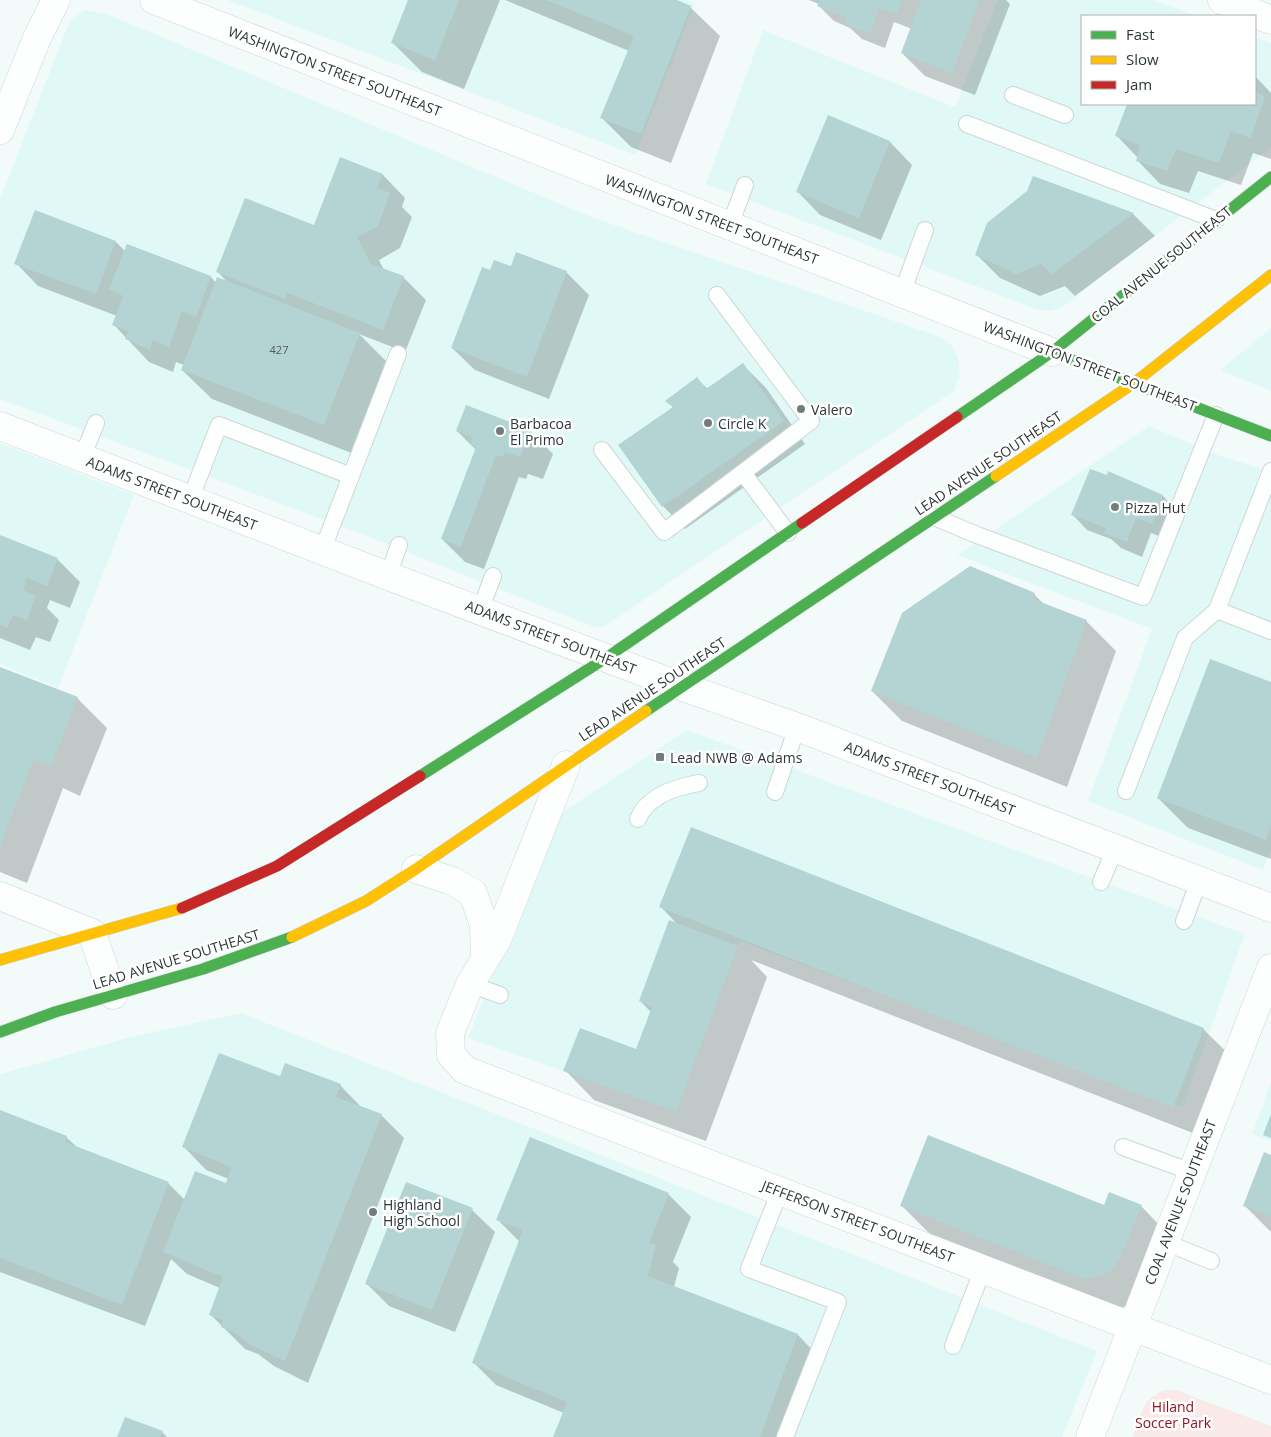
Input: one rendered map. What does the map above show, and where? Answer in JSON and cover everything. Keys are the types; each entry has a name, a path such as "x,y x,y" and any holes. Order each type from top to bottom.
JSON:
{"main road":[{"name":"COAL AVENUE SOUTHEAST","path":"1052,352 1271,177"},
{"name":"LEAD AVENUE SOUTHEAST","path":"0,1032 54,1012 203,969 281,942 366,901 1134,383 1271,275"},
{"name":"WASHINGTON STREET SOUTHEAST","path":"1052,352 1271,436"},
{"path":"0,960 183,908 277,866 606,658 1052,352"}],"street":[{"path":"0,130 37,38 56,0"},
{"name":"WASHINGTON STREET SOUTHEAST","path":"154,0 1052,352"},
{"path":"1222,0 1271,20"},
{"name":"ADAMS STREET SOUTHEAST","path":"0,426 322,551 683,687 797,727 1271,908"},
{"path":"470,984 497,940 566,765"},
{"path":"416,869 452,881 473,893 484,925 485,958"},
{"path":"0,896 92,933 113,995"},
{"name":"COAL AVENUE SOUTHEAST","path":"1090,1437 1271,968"},
{"name":"JEFFERSON STREET SOUTHEAST","path":"470,984 450,1033 451,1055 465,1070 1271,1380"}],"lane":[{"path":"1013,95 1065,115"},
{"path":"967,124 1216,220"},
{"path":"730,225 745,185"},
{"path":"902,293 925,230"},
{"path":"602,450 664,532 811,421 717,295"},
{"path":"322,551 398,354"},
{"path":"934,517 1143,597 1216,414"},
{"path":"82,458 96,423"},
{"path":"190,500 219,425 351,476"},
{"path":"1126,790 1185,638 1217,610 1271,471"},
{"path":"742,473 788,532"},
{"path":"388,576 399,545"},
{"path":"480,610 493,576"},
{"path":"1217,610 1271,630"},
{"path":"775,792 797,727"},
{"path":"638,820 641,812 654,799 679,787 699,783"},
{"path":"1101,882 1115,848"},
{"path":"1184,921 1199,880"},
{"path":"470,984 500,994"},
{"path":"1124,1147 1192,1172"},
{"path":"780,1191 750,1269 838,1302 785,1437"},
{"path":"1165,1242 1211,1261"},
{"path":"953,1346 982,1269"}],"shaded area":[{"path":"227,0 686,0 695,3 635,155"},
{"path":"998,0 1153,0 1194,15 1081,15 1081,105 1256,105 1256,37 1271,43 1271,147 1062,307 1050,311 1036,309 706,184 763,30 955,107"},
{"path":"85,10 107,14 594,218 941,337 952,346 958,358 960,374 954,391 605,626 597,628 359,533 0,399 0,199 70,20"},
{"path":"1271,328 1271,391 1220,370"},
{"path":"1149,426 1218,455 1271,472 1271,849 1263,870 1088,801 1152,629 957,555"},
{"path":"0,443 134,495 58,688 0,664"},
{"path":"687,730 1245,934 1182,1107 740,941 676,1110 468,1038 558,815"},
{"name":"Highland High School","path":"241,1013 1097,1351 1062,1437 0,1437 0,1074 131,1037"},
{"path":"1271,1082 1271,1141 1252,1134"}],"green space":[{"name":"Hiland Soccer Park","path":"1165,1390 1176,1390 1271,1426 1271,1437 1133,1437 1147,1403 1157,1393"}],"building":[{"path":"408,0 459,0 435,60 391,43"},
{"path":"546,0 677,0 691,6 641,134 600,118 634,36"},
{"path":"820,0 902,0 897,14 879,8 870,34 845,24 847,18 817,6"},
{"path":"921,0 980,0 952,73 901,53"},
{"path":"1256,92 1265,97 1251,138 1231,131 1219,163 1176,149 1167,171 1136,161 1140,145 1115,136 1127,105 1256,105"},
{"path":"828,115 890,141 859,218 796,192"},
{"path":"340,157 383,174 377,188 390,193 378,226 357,237 371,264 404,276 383,330 287,293 285,299 216,272 245,198 314,225"},
{"path":"1033,176 1134,213 1052,274 1041,264 1016,274 975,255 987,223 1027,191"},
{"path":"35,210 116,241 96,294 14,264"},
{"path":"127,244 211,276 196,317 182,311 169,347 153,340 150,350 125,339 128,331 112,325 123,296 109,289"},
{"path":"516,252 567,271 527,377 451,348 482,267 490,270 494,260 511,266"},
{"path":"217,277 360,333 324,425 181,370"},
{"path":"743,363 784,421 662,507 618,445 673,407 665,401 697,377 706,389"},
{"path":"466,405 531,430 520,457 505,452 503,457 496,455 461,547 441,539 476,447 470,444 472,437 456,431"},
{"path":"1090,469 1107,475 1108,471 1163,495 1152,524 1136,518 1127,542 1104,533 1106,528 1071,515"},
{"path":"0,535 58,558 47,586 27,578 23,590 36,596 27,620 13,615 7,628 0,625"},
{"path":"970,566 1035,593 1033,599 1087,620 1037,758 871,691 902,613"},
{"path":"1210,659 1271,682 1271,826 1266,840 1157,798"},
{"path":"0,667 78,697 51,767 33,760 0,847"},
{"path":"691,827 1204,1028 1173,1108 659,907"},
{"path":"669,920 738,946 676,1112 563,1071 580,1028 636,1049 652,1007 639,1001"},
{"path":"219,1053 280,1076 285,1063 341,1084 336,1097 382,1114 285,1361 249,1344 234,1332 221,1327 223,1320 209,1315 223,1277 163,1252 195,1171 226,1183 231,1167 182,1147"},
{"path":"0,1110 67,1136 65,1142 169,1182 122,1305 0,1258"},
{"path":"1271,1114 1271,1138 1263,1135"},
{"path":"928,1135 1104,1205 1109,1192 1142,1205 1121,1256 1112,1270 1100,1276 1084,1279 900,1206"},
{"path":"530,1137 669,1193 649,1243 656,1244 648,1276 798,1334 760,1437 553,1437 567,1402 472,1363 523,1230 496,1220"},
{"path":"1264,1152 1271,1155 1271,1216 1243,1206"},
{"path":"406,1182 473,1208 432,1310 365,1284"},
{"path":"125,1417 163,1431 160,1437 117,1437"}],"traffic: fast":[{"path":"957,417 1052,352 1271,177"},
{"path":"1052,352 1271,436"},
{"path":"646,711 996,476"},
{"path":"420,776 606,658 802,523"},
{"path":"0,1032 55,1012 203,969 292,937"}],"traffic: slow":[{"path":"996,476 1134,383 1271,275"},
{"path":"292,937 366,901 416,869 646,711"},
{"path":"0,960 182,908"}],"traffic: jam":[{"path":"802,523 957,417"},
{"path":"182,908 277,866 420,776"}],"place":[{"name":"Valero","path":"801,409"},
{"name":"Circle K","path":"708,423"},
{"name":"Barbacoa El Primo","path":"500,431"},
{"name":"Pizza Hut","path":"1115,507"},
{"name":"Lead NWB @ Adams","path":"660,757"},
{"name":"Highland High School","path":"373,1212"}]}
